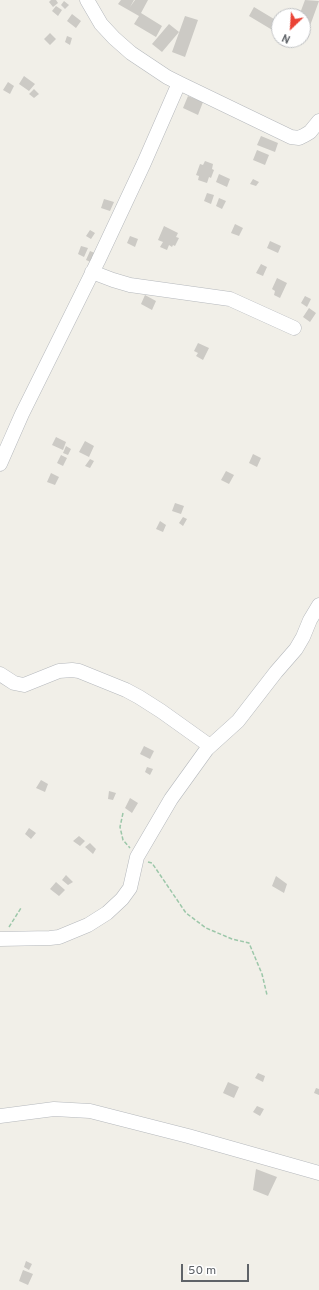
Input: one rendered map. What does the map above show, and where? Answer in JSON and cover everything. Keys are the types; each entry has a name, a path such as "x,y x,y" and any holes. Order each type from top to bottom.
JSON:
{"street":[{"path":"87,0 101,24 114,38 131,53 167,78 291,137 299,138 305,135 310,132 319,121"},
{"path":"0,464 22,414 144,163 179,83"},
{"path":"92,272 130,285 230,299 294,328"},
{"path":"1,939 54,938 72,933 108,913 128,892 137,857 171,799 210,746 238,721 296,649 319,605"},
{"path":"0,674 14,683 24,685 59,671 80,671 139,697 161,710 210,746"},
{"path":"0,1116 54,1109 90,1111 188,1136 319,1173"}],"path":[{"path":"123,813 120,826 123,840 137,857 152,863 186,913 206,928 232,939 249,943 262,974 267,995"},
{"path":"1,939 21,908"}],"building":[{"path":"51,0 56,0 58,3 53,7 49,2"},
{"path":"121,0 134,0 130,7 135,0 148,0 141,13 162,26 156,37 134,24 139,16 118,4"},
{"path":"305,0 319,1 311,23 311,8 302,8"},
{"path":"64,1 69,5 65,9 61,5"},
{"path":"56,6 62,10 58,16 52,11"},
{"path":"254,7 271,17 271,29 249,16"},
{"path":"72,14 81,21 76,28 67,21"},
{"path":"185,16 198,20 185,57 172,52"},
{"path":"169,24 179,32 162,52 152,44"},
{"path":"50,33 56,39 50,45 44,39"},
{"path":"67,36 72,38 70,45 65,42"},
{"path":"24,76 35,84 29,91 19,84"},
{"path":"8,82 14,86 10,94 3,90"},
{"path":"34,89 39,94 34,98 29,94"},
{"path":"188,96 203,102 198,115 183,108"},
{"path":"261,136 278,143 275,152 257,145"},
{"path":"257,150 269,155 265,165 253,160"},
{"path":"205,161 213,164 212,169 214,170 207,183 198,180 199,176 196,175 200,164 203,165"},
{"path":"219,174 230,179 227,187 216,182"},
{"path":"253,179 259,182 256,186 250,184"},
{"path":"207,193 214,195 211,204 204,201"},
{"path":"219,198 226,201 222,209 216,206"},
{"path":"104,199 114,202 110,211 101,208"},
{"path":"235,224 243,228 239,236 231,233"},
{"path":"164,226 178,233 176,237 179,238 175,246 173,245 172,247 169,245 167,250 160,247 163,242 158,240"},
{"path":"90,230 95,233 91,239 86,236"},
{"path":"130,236 138,239 135,247 127,243"},
{"path":"270,241 281,246 278,253 267,248"},
{"path":"81,246 88,248 84,257 78,254"},
{"path":"90,251 97,254 93,263 86,260"},
{"path":"261,264 267,267 263,276 256,273"},
{"path":"277,278 287,283 280,298 274,295 275,291 272,289"},
{"path":"145,295 156,301 152,310 141,304"},
{"path":"305,296 311,299 307,307 301,303"},
{"path":"309,308 316,313 310,322 303,317"},
{"path":"198,343 209,348 203,360 196,356 198,353 194,351"},
{"path":"56,437 66,442 63,450 52,445"},
{"path":"85,441 94,446 89,457 79,452"},
{"path":"66,446 71,449 68,455 63,453"},
{"path":"253,454 261,458 257,467 249,463"},
{"path":"61,455 67,458 63,466 57,463"},
{"path":"90,459 94,461 90,468 85,466"},
{"path":"226,471 234,475 229,484 221,480"},
{"path":"51,473 59,477 55,485 47,482"},
{"path":"175,503 184,506 181,514 172,511"},
{"path":"183,517 187,519 183,526 179,523"},
{"path":"160,521 166,525 163,532 156,529"},
{"path":"144,746 154,751 150,759 140,754"},
{"path":"147,767 153,769 150,775 145,772"},
{"path":"41,780 48,784 45,792 36,788"},
{"path":"109,791 116,793 113,800 108,799"},
{"path":"130,798 138,803 132,813 125,808"},
{"path":"29,828 36,833 31,839 25,834"},
{"path":"79,836 85,841 80,846 73,841"},
{"path":"90,843 96,849 93,854 85,847"},
{"path":"66,875 73,882 68,885 62,880"},
{"path":"276,876 287,884 284,893 272,886"},
{"path":"56,882 65,890 59,896 50,889"},
{"path":"258,1073 265,1076 263,1082 255,1078"},
{"path":"228,1082 239,1087 234,1098 223,1093"},
{"path":"316,1088 319,1089 319,1095 314,1093"},
{"path":"257,1106 264,1109 260,1116 253,1112"},
{"path":"256,1169 277,1177 268,1196 253,1190"},
{"path":"26,1261 32,1264 29,1270 24,1267"},
{"path":"23,1270 33,1274 28,1285 19,1281"}]}
